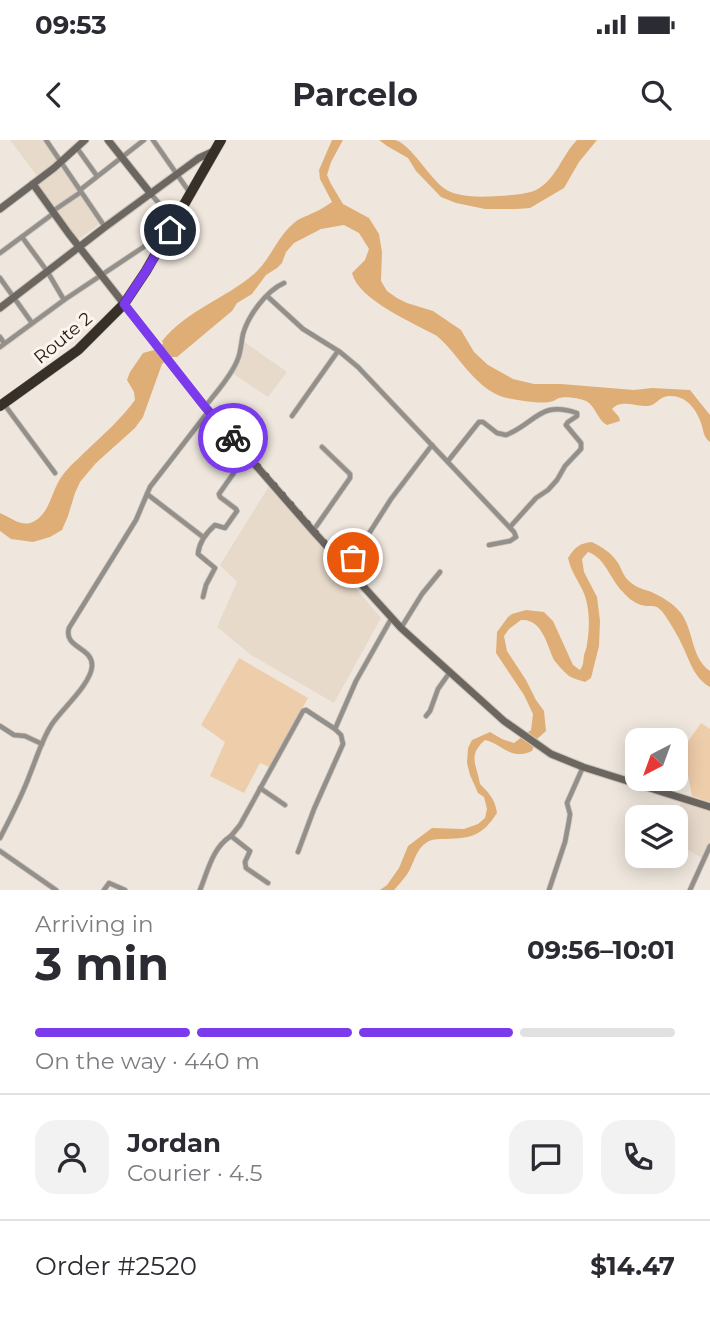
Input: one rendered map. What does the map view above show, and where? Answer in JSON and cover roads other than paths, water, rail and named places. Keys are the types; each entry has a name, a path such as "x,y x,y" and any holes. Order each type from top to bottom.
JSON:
{"highway":[{"name":"Route 2","path":"2,404 78,350 124,304 146,271 221,140"}],"street":[{"path":"46,140 105,227"},
{"path":"0,209 61,162 74,144 85,140"},
{"path":"0,337 2,345 172,226 151,194 108,140"},
{"path":"0,253 144,140"},
{"path":"153,140 190,194"},
{"path":"74,144 97,176"},
{"path":"0,308 79,246 199,158 214,151"},
{"path":"33,184 207,409 391,619 504,721 561,759 710,807"},
{"path":"22,237 64,300"},
{"path":"0,278 32,323"},
{"path":"0,838 22,795 42,744 55,721 83,687 92,667 89,655 69,639 69,628 136,520 154,480 207,409 234,367 245,329 254,312 275,288 284,283"},
{"path":"267,296 303,329 338,351 358,368 514,532 515,539 489,545"},
{"path":"292,416 338,351"},
{"path":"2,404 55,473"},
{"path":"448,460 479,422 506,435 551,408 578,414 566,425 582,443 581,449 551,488 536,498 510,527"},
{"path":"346,568 391,499 432,445"},
{"path":"313,531 350,474 322,447"},
{"path":"203,597 215,568 198,554 203,537 215,525 226,528 237,511 219,494 247,454"},
{"path":"147,494 203,537"},
{"path":"401,628 427,586 440,572"},
{"path":"335,729 364,665 391,619"},
{"path":"426,716 450,672"},
{"path":"200,890 214,855 237,830 303,711 306,710 335,729 341,735 343,744 298,852"},
{"path":"0,726 14,735 27,736 42,744"},
{"path":"549,890 565,842 570,814 567,803 583,768"},
{"path":"260,788 285,805"},
{"path":"231,836 250,851 245,862 246,868 268,883"},
{"path":"690,890 710,846"},
{"path":"0,851 56,890"},
{"path":"104,890 109,883 125,890"}]}
